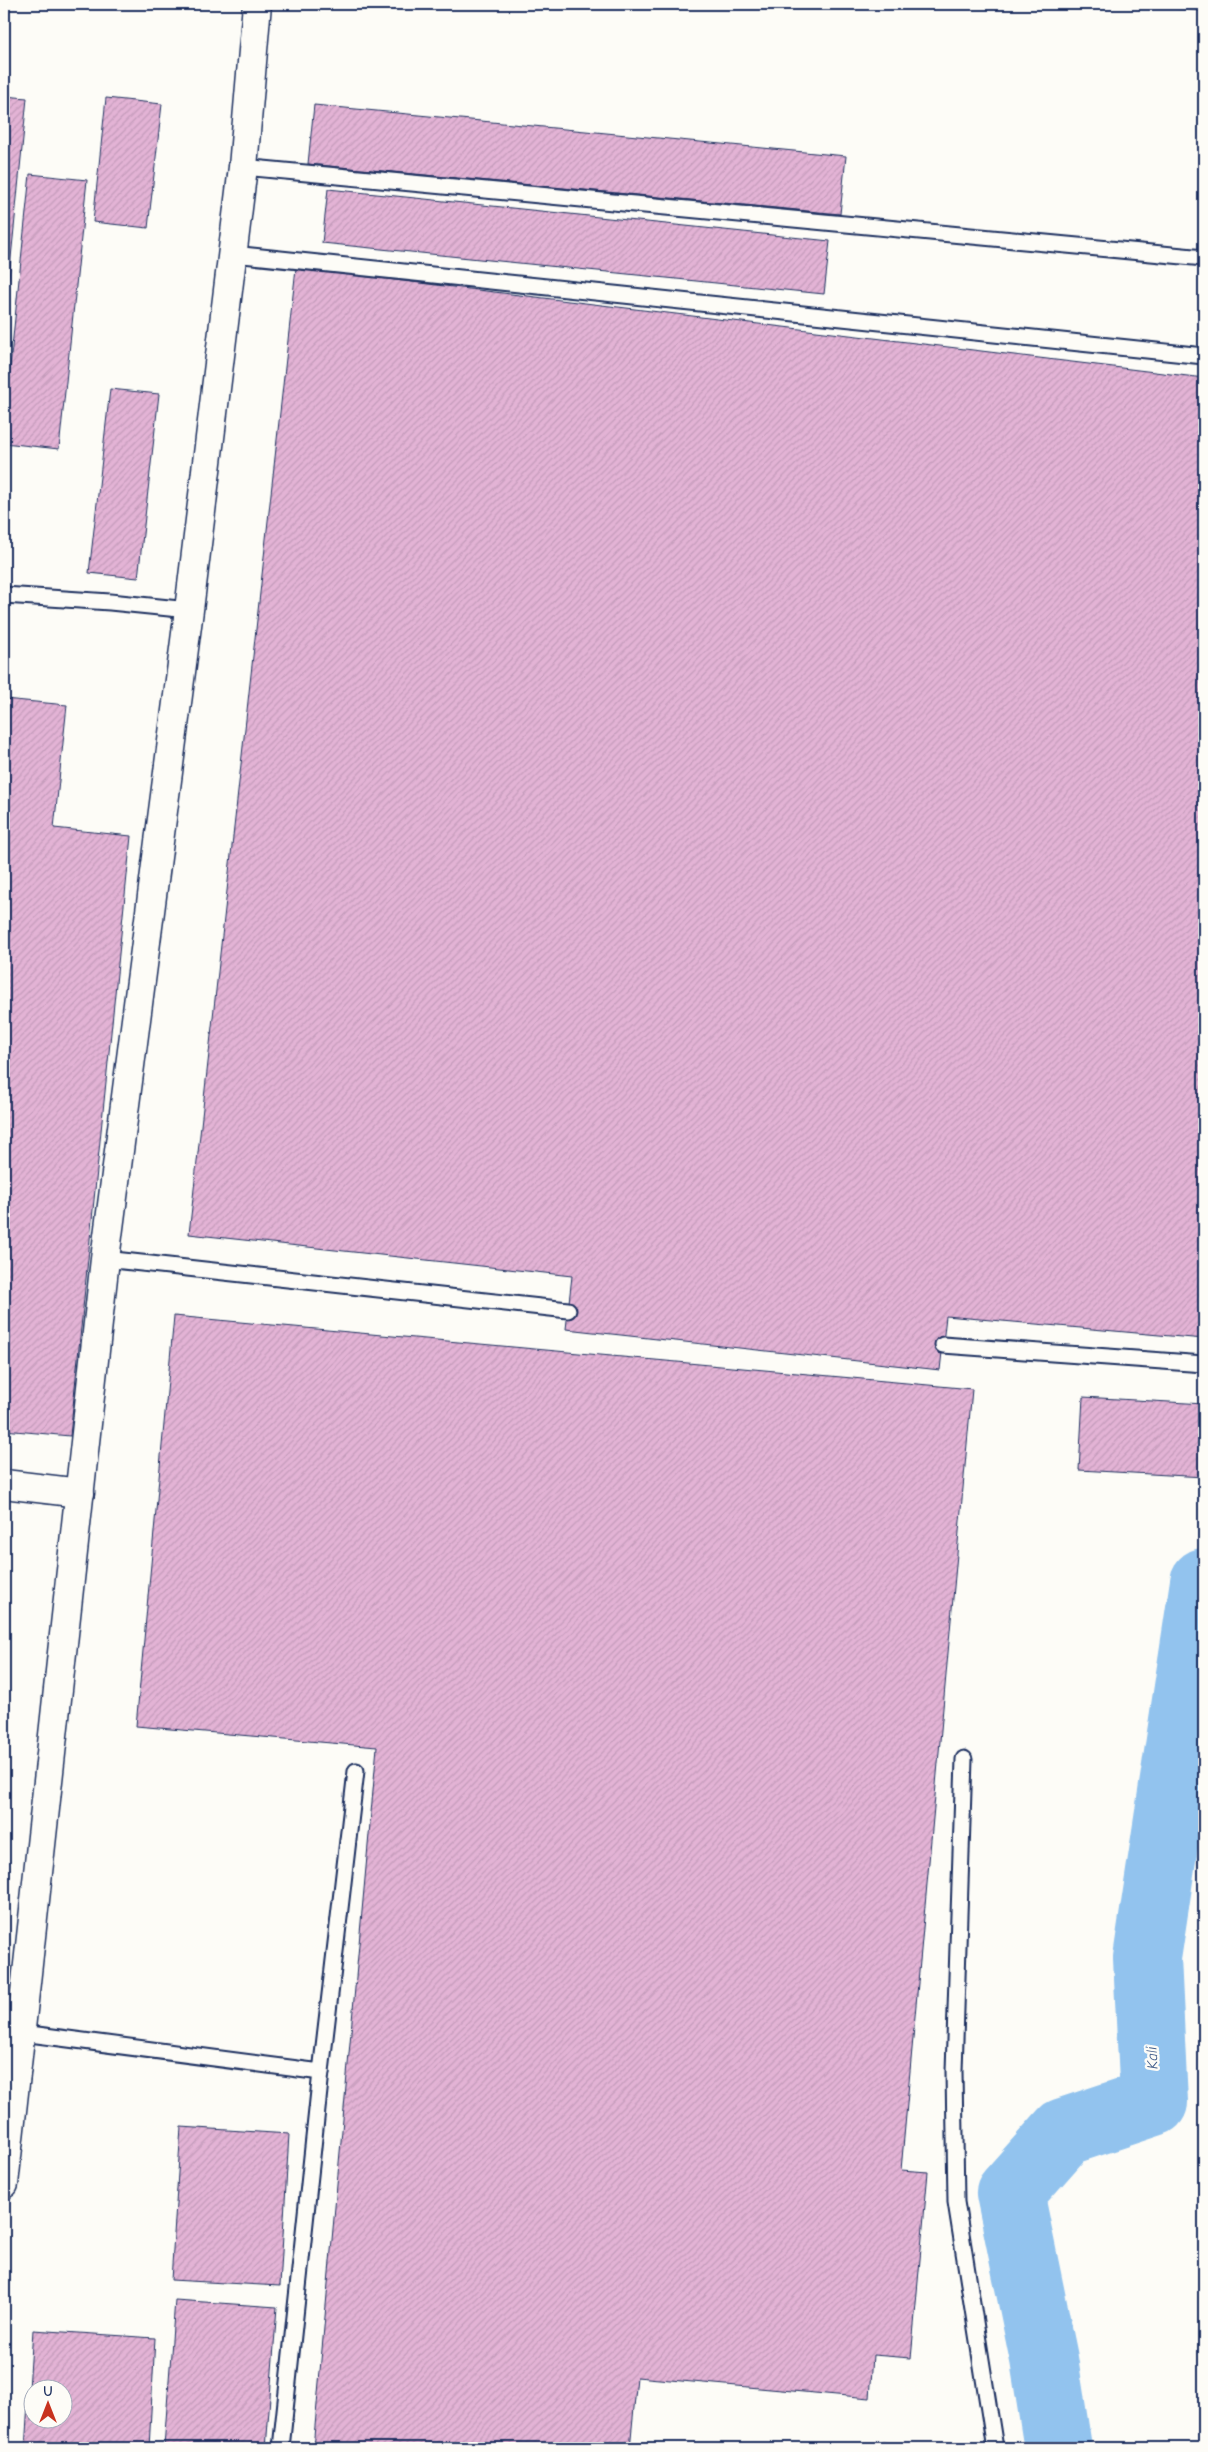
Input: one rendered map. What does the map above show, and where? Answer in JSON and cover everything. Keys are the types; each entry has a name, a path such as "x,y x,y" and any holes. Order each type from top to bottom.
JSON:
{"street":[{"path":"4,2184 106,1259 190,610 233,254 243,167 257,4"},
{"path":"4,1484 80,1493"}],"lane":[{"path":"243,167 1204,258"},
{"path":"233,254 1204,356"},
{"path":"4,595 110,602 190,610"},
{"path":"106,1259 568,1310"},
{"path":"943,1345 1204,1364"},
{"path":"964,1759 954,2071 956,2202 995,2448"},
{"path":"281,2448 321,2072 356,1771"},
{"path":"22,2034 321,2072"}],"building":[{"path":"1124,4 1204,4 1204,11"},
{"path":"4,96 27,98 4,328"},
{"path":"106,98 162,104 148,228 93,222"},
{"path":"314,105 846,156 840,214 308,164"},
{"path":"30,174 87,180 59,449 4,443 4,424"},
{"path":"328,189 830,241 824,294 322,243"},
{"path":"296,268 1204,378 1204,1339 946,1316 940,1370 566,1329 572,1276 189,1234"},
{"path":"110,389 159,394 138,578 89,573"},
{"path":"4,699 67,705 54,828 131,836 70,1436 4,1430"},
{"path":"174,1316 972,1389 901,2170 928,2172 911,2358 873,2355 870,2398 637,2377 630,2448 313,2448 377,1747 136,1726"},
{"path":"1083,1397 1204,1404 1204,1477 1079,1470"},
{"path":"181,2127 289,2134 280,2286 171,2280"},
{"path":"175,2300 277,2307 266,2448 164,2447"},
{"path":"33,2330 155,2338 149,2448 25,2448 26,2430 72,2430 72,2380 30,2380"},
{"path":"882,2442 946,2448 881,2448"}],"waterway":[{"name":"Kali","path":"1058,2448 1044,2359 1010,2193 1064,2132 1154,2102 1147,1958 1204,1582"}]}
